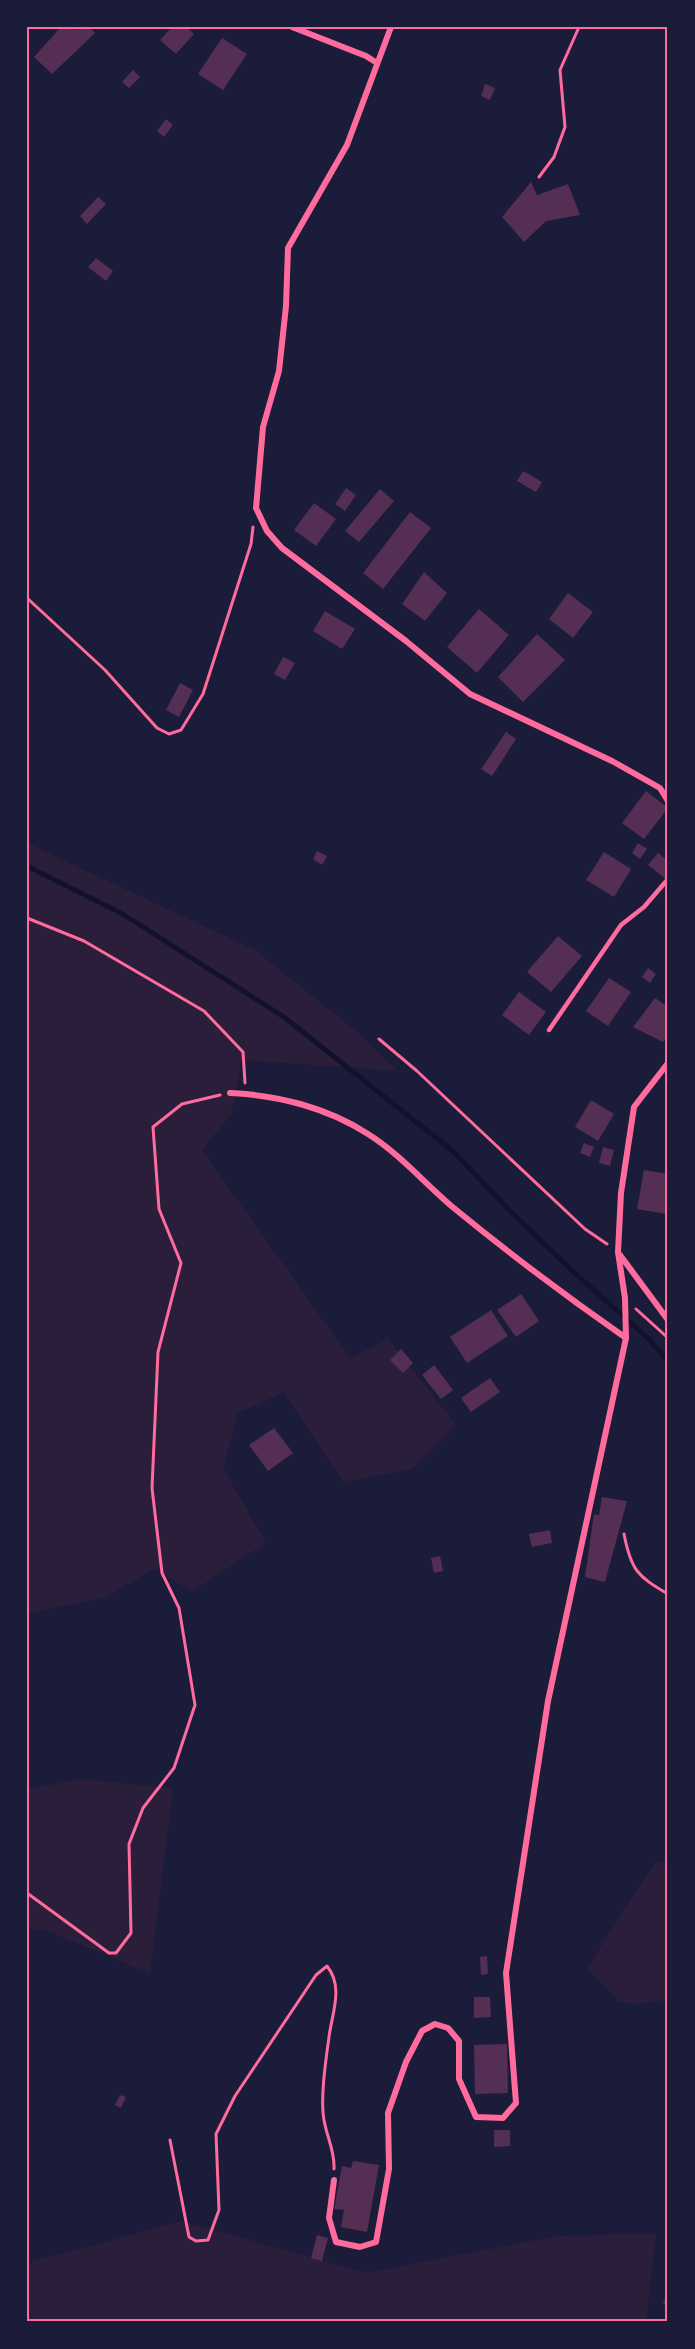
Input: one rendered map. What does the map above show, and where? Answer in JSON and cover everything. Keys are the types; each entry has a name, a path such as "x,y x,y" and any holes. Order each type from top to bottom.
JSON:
{"street":[{"path":"292,27 366,56 377,63"},
{"path":"391,27 347,146 288,248 286,306 279,370 263,428 256,508 267,531 282,548 406,641 470,694 612,761 660,788 668,799"},
{"path":"334,2180 330,2218 336,2242 360,2247 376,2242 389,2169 388,2113 406,2062 422,2031 435,2024 448,2028 459,2041 459,2079 476,2117 503,2118 516,2103 506,1973 548,1701 626,1338 625,1302 618,1252 621,1193 634,1107 668,1063"},
{"path":"230,1093 263,1094 326,1112 369,1135 454,1208 567,1296 626,1338"},
{"path":"618,1252 668,1320"}],"lane":[{"path":"549,1030 621,925 644,907 668,879"}],"path":[{"path":"539,177 554,157 565,127 560,70 579,27"},
{"path":"27,598 105,670 157,728 169,734 181,730 203,694 251,544 256,508"},
{"path":"27,918 84,941 204,1011 243,1052 245,1094"},
{"path":"379,1039 417,1071 585,1229 618,1252"},
{"path":"27,1893 109,1953 116,1953 131,1933 129,1844 143,1808 174,1768 195,1705 179,1608 162,1573 152,1488 158,1352 181,1263 159,1209 153,1127 182,1104 230,1093"},
{"path":"625,1302 668,1338"},
{"path":"624,1534 630,1562 642,1579 668,1594"},
{"path":"170,2140 189,2237 196,2241 208,2240 219,2210 216,2134 235,2096 316,1975 327,1966 335,1975 336,2000 329,2037 323,2119 335,2156 334,2180"}],"shaded area":[{"path":"27,843 255,950 361,1035 398,1071 241,1060 232,1113 202,1150 350,1358 388,1339 456,1425 412,1469 343,1482 284,1392 238,1413 223,1468 266,1543 192,1592 155,1569 103,1598 27,1614"},
{"path":"78,1779 173,1788 150,1973 48,1931 27,1928 27,1790"},
{"path":"668,1860 668,2000 637,2004 619,2002 587,1968 654,1864"},
{"path":"182,2221 367,2273 556,2236 656,2233 646,2322 27,2322 27,2263"}],"building":[{"path":"61,27 71,27 74,30 77,27 89,27 95,33 52,74 34,57"},
{"path":"172,27 186,27 194,34 176,54 160,40"},
{"path":"222,38 247,54 223,90 198,74"},
{"path":"133,70 140,77 129,88 122,82"},
{"path":"485,84 495,88 490,100 481,96"},
{"path":"166,119 173,125 164,137 157,131"},
{"path":"531,182 537,195 568,184 580,215 546,221 524,242 502,217"},
{"path":"98,197 106,204 87,224 80,216"},
{"path":"96,258 113,271 106,281 88,267"},
{"path":"523,471 542,482 536,492 517,481"},
{"path":"346,488 356,495 345,511 335,504"},
{"path":"380,489 394,501 359,542 345,531"},
{"path":"314,503 336,519 316,546 294,530"},
{"path":"410,512 431,528 383,589 363,573"},
{"path":"424,572 447,593 425,621 402,604"},
{"path":"568,593 593,612 573,638 549,619"},
{"path":"479,609 509,635 477,673 447,647"},
{"path":"325,611 355,629 342,649 313,631"},
{"path":"537,634 565,660 523,702 498,677"},
{"path":"283,657 295,663 285,680 274,674"},
{"path":"180,683 193,690 179,717 166,710"},
{"path":"506,732 516,739 492,776 481,769"},
{"path":"646,791 668,808 644,839 622,823"},
{"path":"638,843 647,849 640,859 632,853"},
{"path":"317,851 327,856 322,865 313,859"},
{"path":"604,852 631,869 614,897 586,880"},
{"path":"658,853 668,861 666,879 648,865"},
{"path":"558,936 582,956 551,992 527,972"},
{"path":"648,968 656,974 650,983 642,977"},
{"path":"609,978 631,992 608,1026 586,1011"},
{"path":"519,992 546,1012 529,1035 502,1015"},
{"path":"655,998 668,1007 668,1034 663,1042 633,1027"},
{"path":"591,1100 614,1114 598,1141 575,1127"},
{"path":"584,1143 594,1147 590,1157 580,1153"},
{"path":"603,1147 614,1150 610,1166 599,1163"},
{"path":"644,1170 668,1174 666,1214 637,1209"},
{"path":"521,1294 539,1321 516,1337 497,1310"},
{"path":"491,1310 508,1336 467,1363 450,1337"},
{"path":"401,1349 413,1363 403,1373 390,1360"},
{"path":"434,1365 453,1390 441,1399 422,1375"},
{"path":"490,1378 500,1392 471,1412 461,1398"},
{"path":"274,1428 293,1453 268,1471 249,1445"},
{"path":"602,1497 627,1501 605,1582 585,1577 594,1514 599,1515"},
{"path":"550,1530 552,1543 532,1547 529,1534"},
{"path":"440,1556 443,1571 434,1573 431,1558"},
{"path":"487,1956 488,1974 481,1975 480,1957"},
{"path":"474,1997 490,1997 491,2017 474,2018"},
{"path":"507,2044 508,2093 475,2094 474,2045"},
{"path":"120,2095 126,2097 121,2108 115,2105"},
{"path":"494,2130 510,2130 510,2146 494,2147"},
{"path":"353,2161 379,2165 367,2232 341,2227 344,2210 334,2209 342,2166 351,2168"},
{"path":"317,2235 328,2238 322,2261 311,2258"},
{"path":"668,2291 668,2307 663,2303"}],"waterway":[{"path":"27,866 121,913 284,1017 454,1152 512,1213 649,1339 668,1362"}]}
